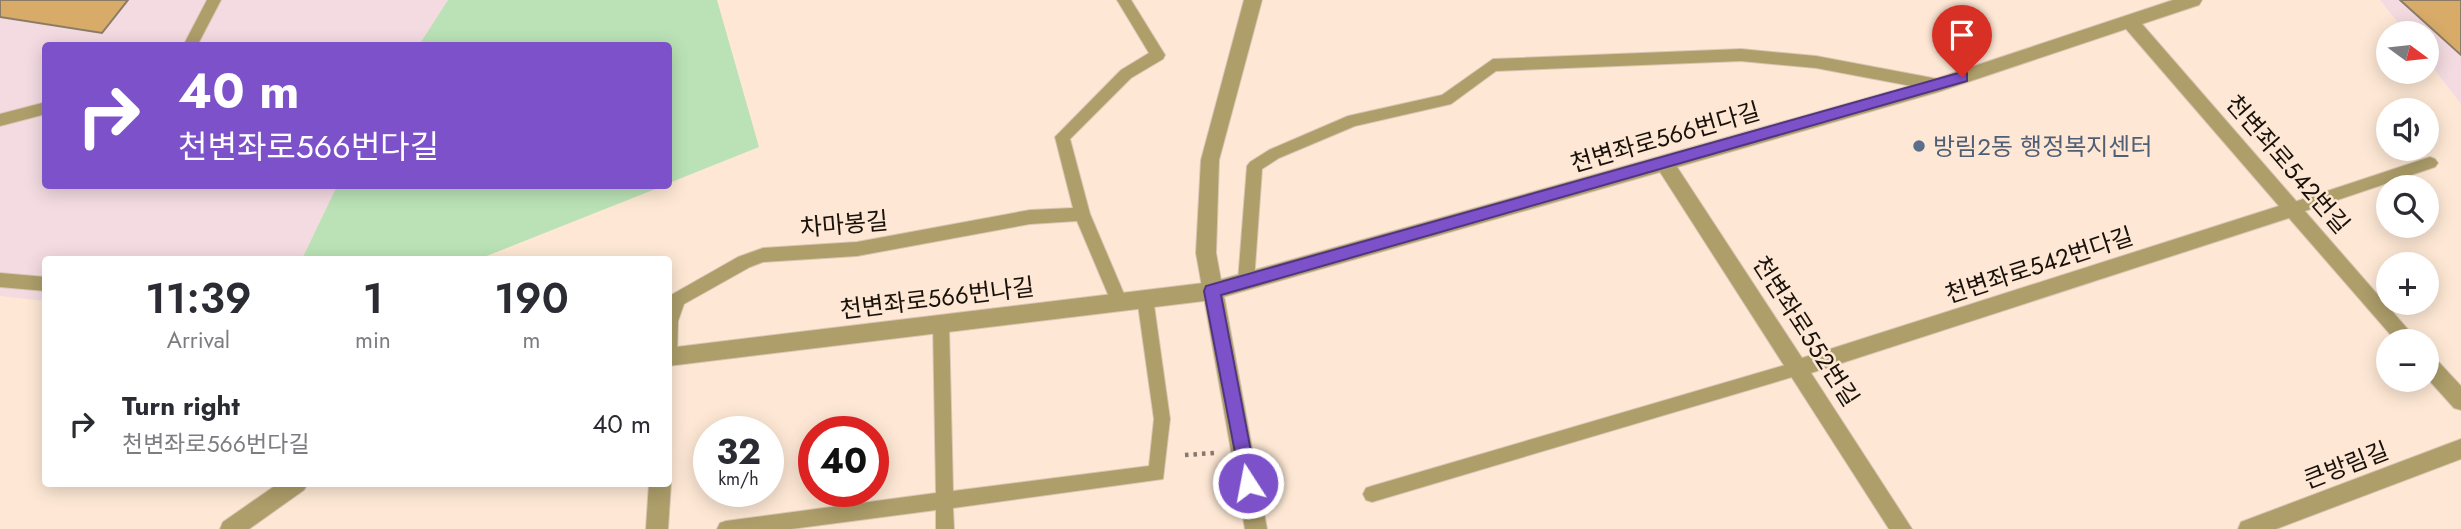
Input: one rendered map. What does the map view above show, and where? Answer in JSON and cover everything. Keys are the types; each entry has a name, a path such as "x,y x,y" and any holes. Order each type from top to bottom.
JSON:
{"street":[{"path":"1254,0 1210,160 1206,253 1256,529"},
{"name":"천변좌로566번다길","path":"1212,291 1938,85 2193,0"},
{"name":"천변좌로542번길","path":"2129,21 2398,329"},
{"name":"천변좌로552번길","path":"1664,163 1901,529"},
{"name":"천변좌로542번다길","path":"1799,368 2293,209"},
{"name":"천변좌로566번나길","path":"672,357 1212,291"},
{"path":"2439,376 2461,401"},
{"name":"큰방림길","path":"2249,529 2461,449"},
{"path":"231,529 291,487"},
{"path":"657,529 660,487"}],"lane":[{"path":"1119,301 1082,214 1062,137 1126,74 1158,55 1124,0"},
{"path":"192,42 212,2"},
{"path":"1245,281 1255,166 1274,154 1353,120 1446,100 1493,65 1741,55 1816,62 1938,85"},
{"path":"0,120 42,109"},
{"path":"2293,209 2430,163"},
{"name":"차마봉길","path":"672,315 677,300 744,262 763,255 857,248 1030,217 1082,214"},
{"path":"0,280 42,285"},
{"path":"726,529 1157,472 1162,419 1145,298"},
{"path":"941,324 945,529"},
{"path":"1372,494 1799,368"}],"path":[{"path":"1160,457 1242,450"}],"shaded area":[{"path":"0,0 448,0 421,42 42,42 42,189 336,189 303,256 42,256 42,301 0,296"},
{"path":"2380,0 2461,0 2461,104 2440,77 2440,21 2397,21"}],"green space":[{"path":"448,0 717,0 759,147 672,182 672,42 421,42"},
{"path":"336,189 655,189 487,256 303,256"}],"building":[{"path":"0,0 128,0 102,33 0,17"},
{"path":"2400,0 2461,0 2461,55 2440,36 2440,21 2423,21"}],"place":[{"name":"방림2동 행정복지센터","path":"1919,146"}],"route":[{"path":"1248,483 1212,291 1962,77"}]}
